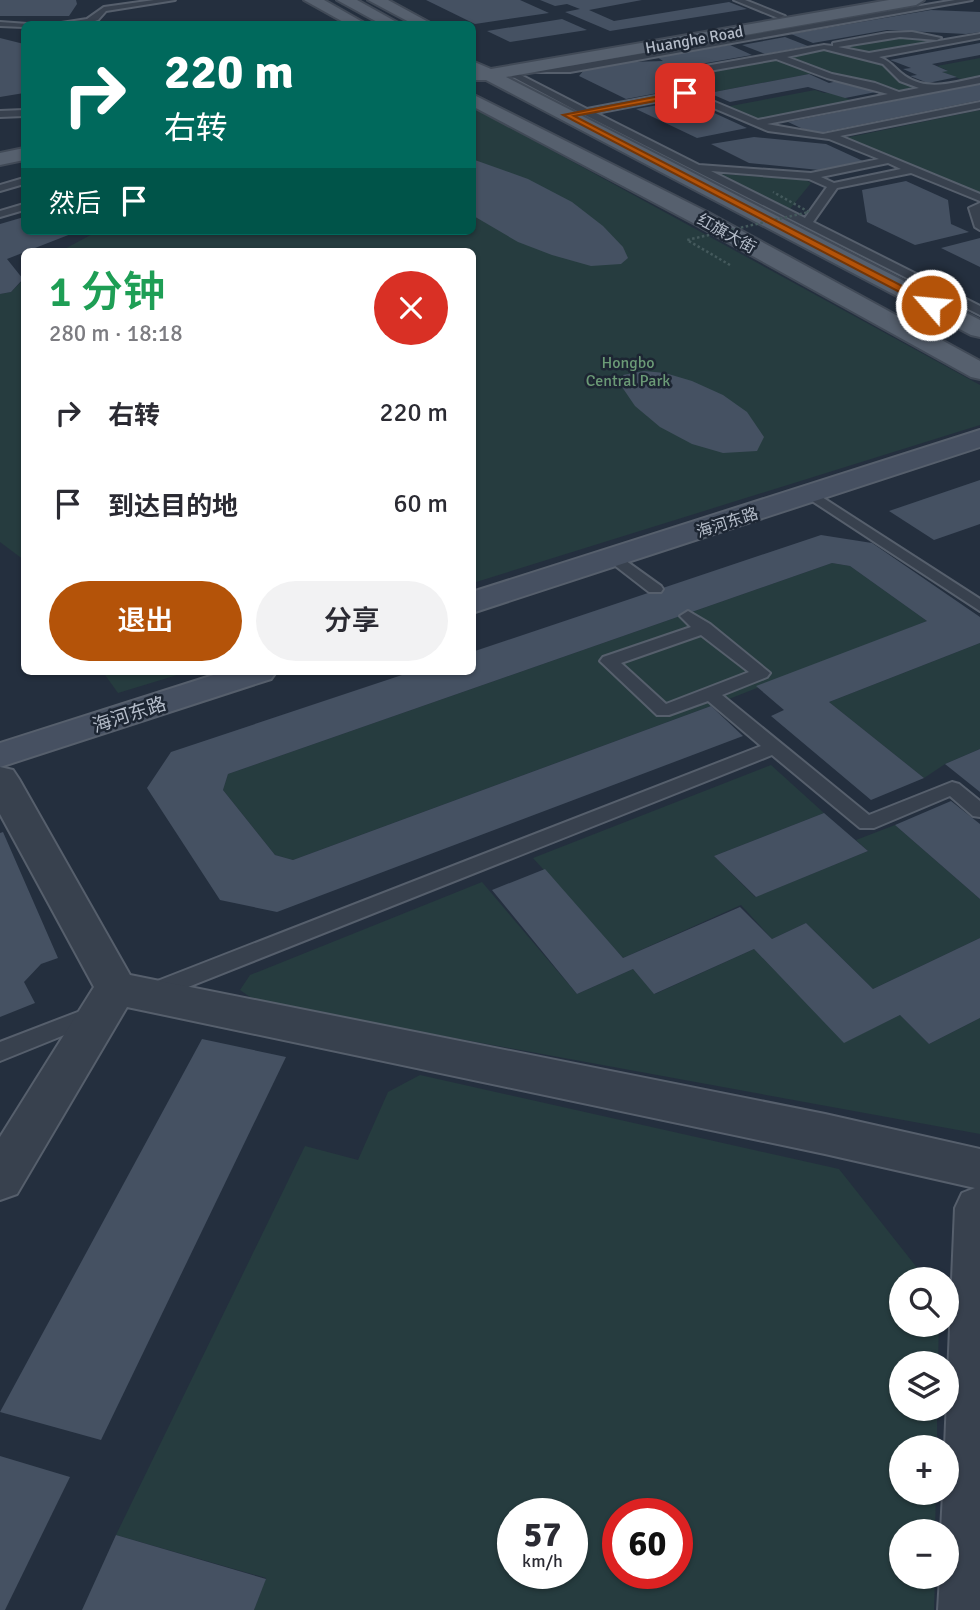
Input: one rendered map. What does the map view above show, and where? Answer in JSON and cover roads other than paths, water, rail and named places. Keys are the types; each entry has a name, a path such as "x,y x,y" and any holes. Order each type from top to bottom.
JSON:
{"main road":[{"path":"345,0 386,21"},
{"path":"376,0 418,21"},
{"name":"Huanghe Road","path":"488,69 873,0"},
{"name":"Huanghe Road","path":"488,69 916,0"},
{"path":"306,3 330,21"},
{"path":"306,3 351,21"},
{"path":"488,69 698,166 807,222 980,303"},
{"path":"488,69 980,355"},
{"name":"红旗大街","path":"476,101 701,218 980,371"},
{"path":"581,112 980,330"},
{"path":"0,146 21,142"},
{"path":"0,159 21,155"}],"street":[{"name":"海河东路","path":"476,602 980,438"},
{"name":"海河东路","path":"0,755 250,675"},
{"path":"0,779 122,998 825,1134 980,1169"},
{"path":"0,1179 122,998"},
{"path":"969,1610 976,1506 980,1208"}],"lane":[{"path":"91,21 100,17 104,5 171,0"},
{"path":"738,0 781,16"},
{"path":"488,69 570,69 968,0"},
{"path":"0,24 21,25"},
{"path":"685,93 694,71 895,34 926,35 948,42"},
{"path":"869,56 980,36"},
{"path":"824,47 886,62 902,79 930,89"},
{"path":"777,56 830,76 872,85 898,95"},
{"path":"756,123 980,80"},
{"path":"581,112 685,93 772,130 824,137 980,105"},
{"path":"0,114 21,113"},
{"path":"831,135 980,198"},
{"path":"698,166 811,176 890,160"},
{"path":"811,176 833,186 912,170"},
{"path":"0,188 21,182"},
{"path":"833,186 807,222 980,311"},
{"path":"980,206 974,208 980,227"},
{"path":"0,214 21,208"},
{"path":"811,494 980,606"},
{"path":"615,558 654,589"},
{"path":"688,616 704,628 761,673 663,711 610,661 704,628"},
{"path":"710,694 867,823 952,788 980,810"},
{"path":"0,1052 122,998 775,747"}],"park label":[{"name":"Hongbo Central Park","path":"628,371"}]}
